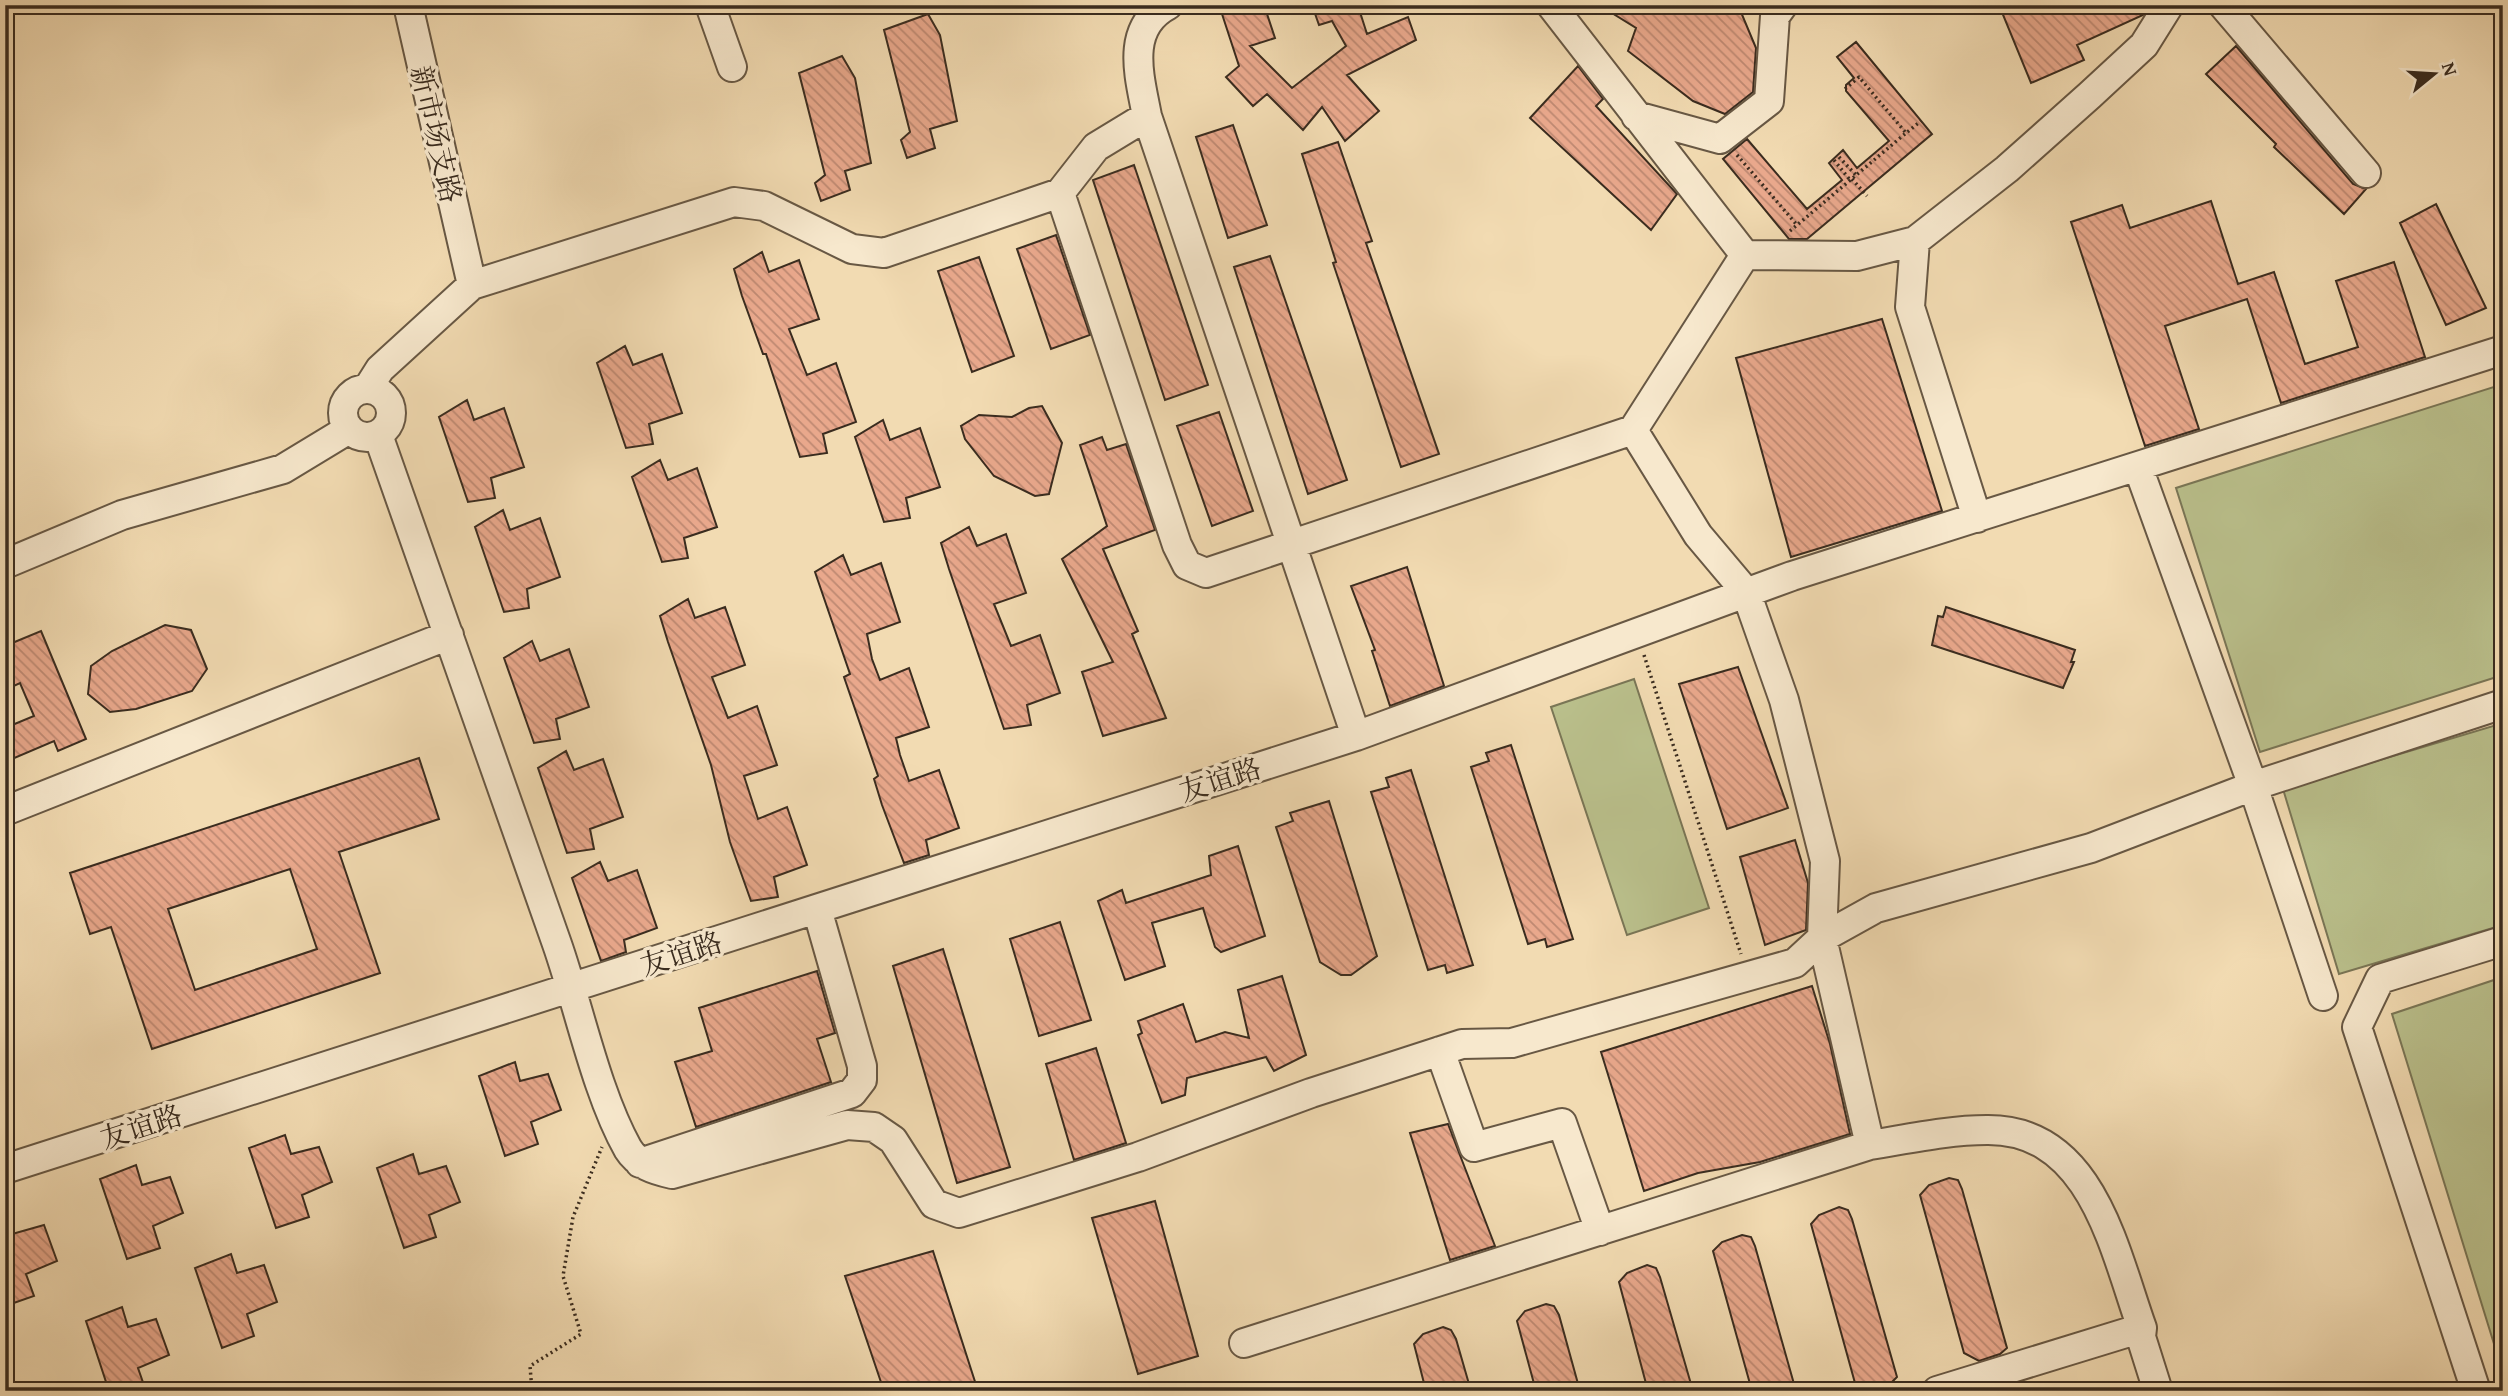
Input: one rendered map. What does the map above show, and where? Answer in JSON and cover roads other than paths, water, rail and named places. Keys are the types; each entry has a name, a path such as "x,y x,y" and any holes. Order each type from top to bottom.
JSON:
{"street":[{"name":"新市场支路","path":"408,5 469,274"},
{"path":"710,5 732,67"},
{"path":"1168,5 1149,20 1137,49 1147,116 1294,545 1356,736"},
{"path":"1551,5 1745,255"},
{"path":"1636,116 1720,139 1769,101 1775,16 1783,5"},
{"path":"1745,255 1857,256 1914,241 2007,169 2090,95 2144,45 2169,5"},
{"path":"2223,5 2366,173"},
{"path":"368,388 383,394 391,408 389,424 378,435 363,437 349,429 343,414 347,399 353,393 368,388 380,369 469,274 734,202 764,206 852,249 884,253 1060,192 1096,147 1147,116"},
{"path":"1060,192 1177,545 1187,565 1206,573 1633,430 1745,255"},
{"path":"1914,241 1910,307 1977,518"},
{"name":"友谊路","path":"5,1169 1356,736 1746,592 2503,350"},
{"path":"5,564 122,515 283,469 349,429"},
{"path":"1633,430 1698,535 1746,592 1784,700 1825,862 1822,938 1870,1145"},
{"path":"378,435 572,987 613,1120 630,1152 640,1163 672,1174 848,1125 874,1127 892,1140 934,1204 959,1213 1138,1157 1311,1093 1462,1044 1512,1043 1795,963 1822,938 1876,908 2091,848 2253,786 2503,704"},
{"path":"2138,467 2253,786 2323,996"},
{"path":"5,811 449,635"},
{"path":"640,1163 852,1093 862,1080 862,1066 817,909"},
{"path":"2476,1391 2357,1027 2380,979 2503,941"},
{"path":"1440,1051 1474,1147 1562,1123 1600,1231"},
{"path":"1244,1343 1870,1145 1989,1129 2034,1138 2069,1162 2090,1190 2142,1328 2141,1336 2158,1391"},
{"path":"1937,1391 2142,1328"}]}
